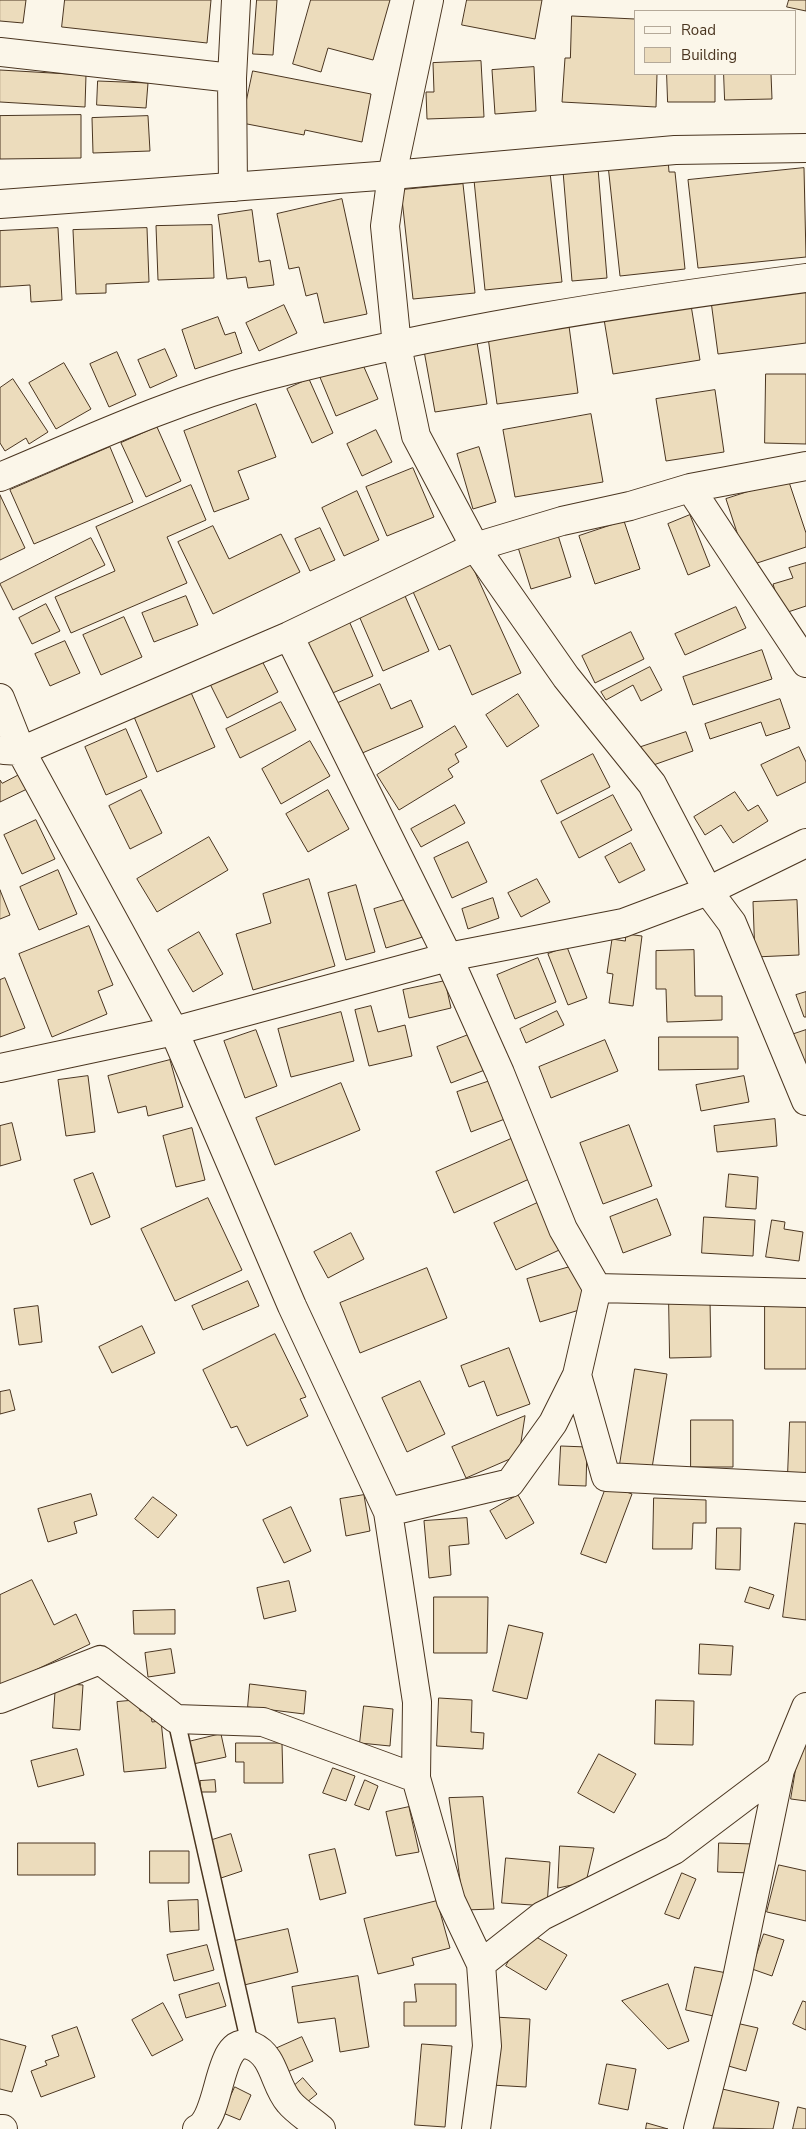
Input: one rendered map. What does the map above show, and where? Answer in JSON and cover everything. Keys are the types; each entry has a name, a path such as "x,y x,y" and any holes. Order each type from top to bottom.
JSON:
{"street":[{"path":"233,187 232,78 236,0"},
{"path":"429,0 392,175 385,226 397,346 416,436 475,547 566,677 652,784 708,891 732,922 806,1101"},
{"path":"0,52 232,78"},
{"path":"0,204 392,175 675,150 806,148"},
{"path":"0,477 167,407 261,377 397,346 605,307 806,278"},
{"path":"11,750 289,636 475,547 562,521 630,506 690,488 806,466"},
{"path":"690,488 806,663"},
{"path":"289,636 448,957 500,1073 563,1229 597,1288 577,1375 553,1423 510,1483 388,1512"},
{"path":"0,698 11,750 174,1031 292,1306 388,1512 417,1702 416,1778 451,1901 481,1964 487,2046 476,2129"},
{"path":"0,1068 174,1031 448,957 623,922 708,891 806,843"},
{"path":"597,1288 806,1293"},
{"path":"577,1375 606,1477 806,1486"},
{"path":"0,1699 100,1660 176,1719 263,1722 416,1778"},
{"path":"698,2129 738,1978 780,1770 805,1712"},
{"path":"481,1964 542,1916 674,1850 780,1770"},
{"path":"197,2129 202,2127 216,2098 226,2055 239,2046 250,2045 264,2053 288,2101 321,2129"}],"lane":[{"path":"176,1719 250,2045"}],"building":[{"path":"0,0 26,0 23,23 0,21"},
{"path":"65,0 211,0 207,43 62,27"},
{"path":"257,0 277,0 273,55 253,54"},
{"path":"311,0 390,0 373,60 328,48 321,72 293,64"},
{"path":"467,0 542,0 535,39 462,25"},
{"path":"789,0 806,0 806,11 787,7"},
{"path":"572,16 634,19 634,75 657,75 656,107 562,102 565,58 570,58"},
{"path":"481,61 484,117 427,119 426,92 434,92 433,63"},
{"path":"534,67 536,111 495,114 492,70"},
{"path":"0,70 86,75 85,107 0,102"},
{"path":"253,71 371,94 362,142 305,130 304,135 242,123"},
{"path":"667,75 715,75 715,102 668,102"},
{"path":"724,75 771,75 772,99 725,100"},
{"path":"98,81 148,83 146,108 97,105"},
{"path":"81,115 81,158 0,159 0,116"},
{"path":"148,116 150,151 93,153 92,118"},
{"path":"668,159 669,172 675,172 685,269 620,276 608,165"},
{"path":"598,168 607,278 572,281 563,171"},
{"path":"804,168 806,257 698,268 688,180"},
{"path":"550,172 562,282 485,290 474,180"},
{"path":"463,184 475,293 413,299 401,190"},
{"path":"342,199 367,314 324,323 317,293 306,296 299,267 289,269 277,214"},
{"path":"252,210 259,262 270,260 274,285 248,288 246,277 227,279 218,215"},
{"path":"212,225 214,278 158,280 156,226"},
{"path":"58,228 62,300 31,302 30,285 0,287 0,231"},
{"path":"147,228 149,282 106,284 106,293 76,294 73,230"},
{"path":"806,289 806,343 718,354 711,301"},
{"path":"690,299 700,360 613,374 603,313"},
{"path":"284,305 297,333 259,351 246,323"},
{"path":"218,317 225,335 235,332 242,353 195,369 182,330"},
{"path":"569,326 578,393 497,404 488,337"},
{"path":"476,336 487,404 435,412 423,345"},
{"path":"165,349 177,376 150,388 138,360"},
{"path":"117,352 136,395 109,407 90,364"},
{"path":"360,358 378,399 336,416 319,375"},
{"path":"64,363 91,409 56,429 29,383"},
{"path":"766,374 806,374 806,444 765,443"},
{"path":"13,379 48,432 29,444 26,438 5,451 0,443 0,388"},
{"path":"309,379 333,433 312,443 287,389"},
{"path":"715,390 724,452 666,461 656,399"},
{"path":"256,404 276,457 238,471 249,499 214,512 184,431"},
{"path":"591,414 603,482 515,497 503,430"},
{"path":"157,427 181,481 146,497 121,443"},
{"path":"376,430 392,462 362,476 347,444"},
{"path":"110,447 133,502 34,544 10,490"},
{"path":"479,447 496,502 473,509 457,454"},
{"path":"413,468 434,517 387,536 366,487"},
{"path":"788,479 806,533 806,547 748,566 726,499"},
{"path":"191,485 206,520 167,537 187,583 71,633 55,597 115,571 96,527"},
{"path":"357,491 379,540 344,556 322,508"},
{"path":"0,495 25,548 0,560"},
{"path":"690,515 710,566 688,575 668,524"},
{"path":"624,521 640,569 595,584 579,536"},
{"path":"213,526 229,559 281,534 300,572 213,614 178,542"},
{"path":"320,528 335,560 310,571 295,539"},
{"path":"557,532 571,577 531,589 517,544"},
{"path":"91,538 105,565 13,610 0,584"},
{"path":"469,559 521,673 472,695 450,645 439,650 410,585"},
{"path":"806,563 806,606 782,614 773,584 793,578 789,568"},
{"path":"402,589 429,651 383,671 356,609"},
{"path":"186,596 198,625 154,642 142,613"},
{"path":"46,604 60,631 32,644 19,618"},
{"path":"736,607 746,628 685,655 675,634"},
{"path":"346,614 373,676 323,697 296,637"},
{"path":"124,617 142,657 101,675 83,635"},
{"path":"631,632 644,659 595,683 582,656"},
{"path":"65,641 80,673 50,686 35,654"},
{"path":"762,650 772,679 693,705 683,677"},
{"path":"259,655 278,692 227,718 208,680"},
{"path":"650,667 662,690 641,701 633,685 606,700 601,692"},
{"path":"380,684 391,709 411,700 423,727 360,754 338,703"},
{"path":"189,688 215,747 157,772 132,712"},
{"path":"518,694 539,726 507,747 486,715"},
{"path":"780,699 790,728 766,736 761,722 710,739 705,724"},
{"path":"281,702 296,730 240,758 226,729"},
{"path":"455,726 467,747 455,754 459,762 448,769 453,777 399,810 377,775"},
{"path":"126,729 147,777 106,795 85,747"},
{"path":"686,732 693,751 645,768 638,748"},
{"path":"310,741 330,776 281,804 262,769"},
{"path":"799,747 806,762 806,782 777,796 761,765"},
{"path":"593,754 610,787 557,814 541,781"},
{"path":"19,775 27,789 0,802 0,780 2,783"},
{"path":"141,790 162,833 130,849 109,806"},
{"path":"328,790 349,829 308,852 286,814"},
{"path":"735,792 748,811 758,805 768,821 733,843 721,825 705,835 694,817"},
{"path":"613,795 632,830 579,858 561,822"},
{"path":"455,805 465,823 421,847 411,829"},
{"path":"36,820 55,859 22,874 4,835"},
{"path":"209,837 228,870 157,912 137,879"},
{"path":"468,842 487,882 452,898 434,858"},
{"path":"631,843 645,870 619,883 605,857"},
{"path":"58,870 77,914 39,930 20,887"},
{"path":"309,879 335,966 253,990 236,934 271,923 263,894"},
{"path":"537,879 550,902 521,917 508,893"},
{"path":"356,885 375,952 346,960 328,893"},
{"path":"0,890 10,915 0,919"},
{"path":"414,897 426,936 386,948 374,909"},
{"path":"493,898 499,918 468,929 462,909"},
{"path":"797,900 799,955 755,957 753,902"},
{"path":"89,926 113,985 98,991 107,1014 52,1037 19,954"},
{"path":"199,932 223,974 193,992 168,950"},
{"path":"626,934 642,936 633,1006 609,1003 613,974 607,973 612,939 625,941"},
{"path":"567,947 587,998 568,1005 548,954"},
{"path":"694,950 695,996 722,996 722,1020 667,1022 666,989 656,989 656,951"},
{"path":"538,958 556,1002 515,1019 497,975"},
{"path":"5,978 25,1028 0,1037 0,980"},
{"path":"445,981 451,1008 409,1018 403,990"},
{"path":"806,992 806,1017 804,1017 796,995"},
{"path":"371,1006 378,1032 405,1025 412,1056 369,1066 355,1010"},
{"path":"557,1011 564,1025 526,1043 520,1029"},
{"path":"341,1012 354,1061 291,1077 278,1029"},
{"path":"256,1030 277,1086 245,1098 224,1041"},
{"path":"806,1030 806,1071 785,1037"},
{"path":"476,1032 490,1068 451,1083 437,1047"},
{"path":"659,1037 738,1037 738,1069 659,1070"},
{"path":"605,1040 618,1071 551,1098 539,1067"},
{"path":"170,1060 183,1107 148,1116 146,1106 118,1113 108,1076"},
{"path":"88,1076 95,1132 66,1136 58,1080"},
{"path":"744,1076 749,1102 701,1111 696,1085"},
{"path":"496,1079 510,1117 471,1132 457,1092"},
{"path":"341,1083 360,1130 275,1165 256,1118"},
{"path":"775,1119 777,1146 717,1152 714,1126"},
{"path":"12,1123 21,1160 0,1166 0,1126"},
{"path":"629,1125 652,1186 603,1204 580,1143"},
{"path":"192,1128 205,1180 176,1187 163,1136"},
{"path":"520,1135 538,1175 454,1213 436,1172"},
{"path":"93,1173 110,1217 91,1225 74,1180"},
{"path":"729,1174 758,1177 756,1209 726,1207"},
{"path":"208,1198 242,1270 175,1301 141,1229"},
{"path":"548,1198 570,1245 516,1270 494,1223"},
{"path":"657,1199 671,1235 623,1253 610,1217"},
{"path":"704,1217 755,1220 753,1256 702,1253"},
{"path":"772,1220 785,1222 784,1229 803,1232 799,1261 766,1257"},
{"path":"351,1233 364,1259 328,1278 314,1252"},
{"path":"577,1265 589,1307 540,1322 527,1279"},
{"path":"427,1268 447,1318 360,1353 340,1303"},
{"path":"248,1281 259,1306 203,1330 192,1306"},
{"path":"669,1300 710,1300 711,1357 670,1358"},
{"path":"38,1306 42,1342 19,1345 14,1309"},
{"path":"765,1306 806,1307 806,1369 765,1369"},
{"path":"142,1326 155,1353 112,1373 99,1347"},
{"path":"275,1334 306,1397 300,1399 308,1416 247,1446 237,1426 231,1428 203,1370"},
{"path":"509,1348 530,1404 497,1416 484,1381 469,1387 461,1366"},
{"path":"635,1369 667,1374 652,1468 620,1464"},
{"path":"420,1381 445,1434 407,1452 382,1398"},
{"path":"10,1390 15,1410 0,1414 0,1392"},
{"path":"525,1416 519,1455 466,1478 452,1447"},
{"path":"691,1420 733,1420 733,1467 691,1467"},
{"path":"790,1422 806,1422 806,1474 788,1474"},
{"path":"561,1446 587,1447 586,1486 559,1485"},
{"path":"607,1485 632,1494 606,1563 581,1554"},
{"path":"91,1494 97,1515 74,1522 77,1533 48,1542 38,1509"},
{"path":"364,1495 370,1531 346,1536 340,1499"},
{"path":"518,1495 534,1523 506,1539 490,1511"},
{"path":"153,1497 177,1515 158,1538 135,1519"},
{"path":"654,1498 706,1500 706,1523 693,1523 692,1549 653,1549"},
{"path":"291,1507 311,1551 284,1563 263,1520"},
{"path":"467,1518 469,1544 449,1546 451,1575 429,1578 424,1521"},
{"path":"795,1523 806,1524 806,1620 783,1617"},
{"path":"717,1528 741,1528 740,1570 716,1569"},
{"path":"32,1580 54,1625 76,1614 90,1644 0,1687 0,1595"},
{"path":"289,1581 296,1611 264,1619 257,1588"},
{"path":"750,1587 774,1595 769,1609 745,1602"},
{"path":"434,1597 488,1597 487,1653 434,1653"},
{"path":"175,1610 175,1634 134,1634 133,1611"},
{"path":"509,1625 543,1633 527,1699 493,1691"},
{"path":"700,1644 733,1646 731,1675 699,1674"},
{"path":"171,1649 175,1673 148,1677 145,1653"},
{"path":"56,1683 83,1685 80,1730 53,1728"},
{"path":"250,1684 306,1691 304,1714 248,1707"},
{"path":"439,1698 472,1700 471,1732 484,1733 483,1749 437,1746"},
{"path":"139,1700 140,1711 150,1710 152,1722 161,1721 166,1768 124,1772 117,1702"},
{"path":"656,1700 694,1701 693,1745 655,1744"},
{"path":"364,1706 393,1709 390,1746 360,1743"},
{"path":"221,1734 226,1757 193,1764 188,1742"},
{"path":"801,1739 806,1740 806,1801 791,1799"},
{"path":"236,1743 282,1743 283,1783 244,1783 244,1762 236,1762"},
{"path":"77,1749 84,1775 38,1787 31,1761"},
{"path":"599,1754 636,1774 614,1813 578,1793"},
{"path":"333,1768 355,1776 346,1801 323,1793"},
{"path":"215,1780 216,1792 201,1792 200,1781"},
{"path":"365,1780 378,1786 369,1810 355,1805"},
{"path":"483,1797 494,1909 464,1910 449,1798"},
{"path":"409,1807 419,1852 396,1856 386,1812"},
{"path":"231,1834 242,1871 218,1879 206,1842"},
{"path":"18,1843 95,1843 95,1875 18,1875"},
{"path":"719,1843 755,1844 754,1873 718,1872"},
{"path":"560,1846 594,1848 586,1882 558,1888"},
{"path":"335,1849 346,1893 320,1900 309,1855"},
{"path":"150,1851 189,1851 189,1883 150,1883"},
{"path":"506,1858 550,1862 547,1906 502,1903"},
{"path":"779,1865 806,1871 806,1921 767,1912"},
{"path":"682,1873 696,1879 679,1919 665,1914"},
{"path":"198,1900 199,1930 170,1932 168,1901"},
{"path":"437,1901 450,1948 412,1958 414,1965 378,1974 364,1919"},
{"path":"288,1929 298,1972 240,1986 230,1942"},
{"path":"526,1931 567,1955 546,1990 506,1966"},
{"path":"764,1934 784,1940 772,1976 752,1969"},
{"path":"207,1945 214,1970 174,1981 167,1955"},
{"path":"695,1967 727,1973 718,2017 686,2010"},
{"path":"358,1976 369,2047 340,2052 335,2018 298,2023 292,1987"},
{"path":"219,1983 226,2006 186,2018 179,1995"},
{"path":"415,1984 456,1984 456,2026 404,2026 404,2002 416,2002"},
{"path":"668,1984 689,2041 668,2049 622,2001"},
{"path":"803,2001 806,2002 806,2030 793,2024"},
{"path":"163,2003 183,2040 152,2056 132,2020"},
{"path":"494,2017 530,2019 526,2087 491,2085"},
{"path":"736,2023 758,2028 746,2071 725,2065"},
{"path":"77,2027 95,2077 41,2097 31,2071 47,2065 45,2061 59,2056 52,2036"},
{"path":"302,2037 313,2061 285,2073 275,2049"},
{"path":"0,2039 26,2046 12,2092 0,2089"},
{"path":"422,2044 452,2046 445,2127 415,2125"},
{"path":"607,2064 636,2069 628,2110 599,2104"},
{"path":"303,2078 317,2094 301,2107 287,2092"},
{"path":"235,2087 251,2095 240,2120 223,2113"},
{"path":"718,2088 779,2102 773,2129 709,2128"},
{"path":"798,2107 806,2109 806,2129 793,2129"},
{"path":"647,2123 668,2129 646,2129"}]}
